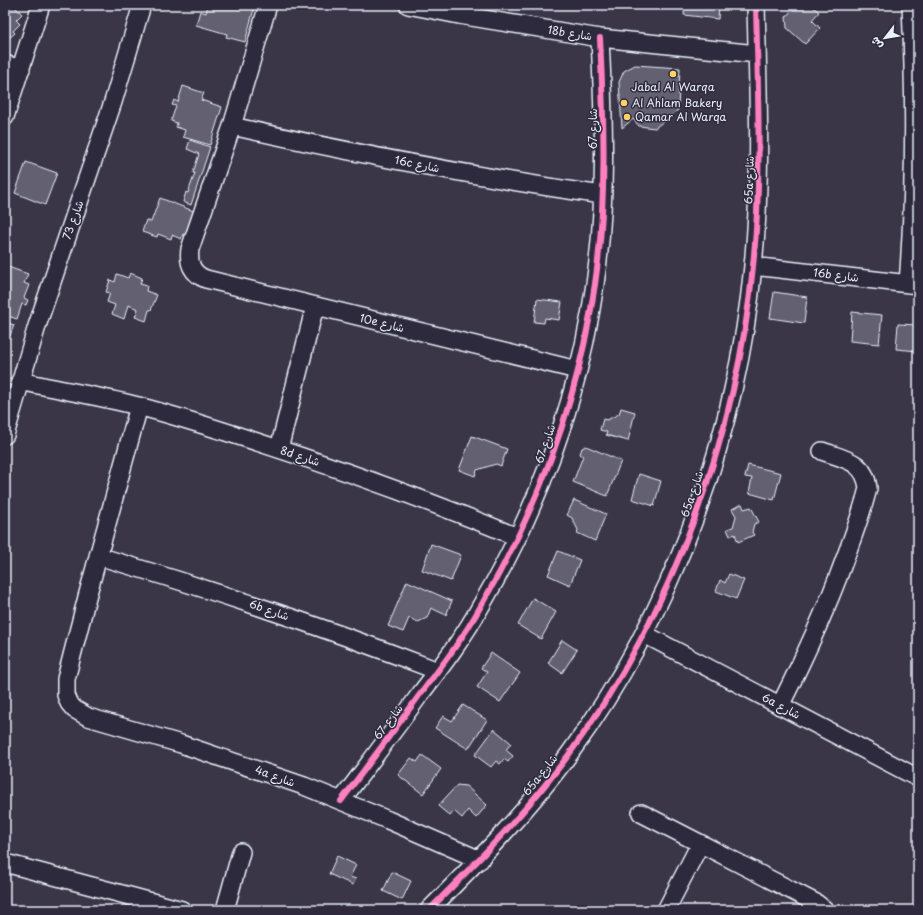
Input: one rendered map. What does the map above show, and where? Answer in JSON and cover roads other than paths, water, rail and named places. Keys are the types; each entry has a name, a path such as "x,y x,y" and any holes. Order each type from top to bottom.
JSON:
{"street":[{"path":"5,117 13,67 41,5"},
{"name":"شارع 73","path":"5,435 52,281 113,102 142,5"},
{"path":"232,126 268,5"},
{"name":"18b شارع","path":"408,5 600,38 757,54"},
{"name":"65a شارع","path":"429,910 512,826 570,752 601,707 644,634 682,551 712,466 725,423 746,325 754,266 759,182 759,97 756,5"},
{"path":"911,5 914,86 912,234 913,284"},
{"name":"شارع 67","path":"341,801 438,671 482,606 517,537 553,455 566,413 588,327 595,284 600,239 604,143 600,38"},
{"name":"16c شارع","path":"232,126 410,163 602,195"},
{"name":"10e شارع","path":"232,126 190,249 189,262 195,273 206,279 577,370"},
{"name":"16b شارع","path":"754,266 913,284"},
{"path":"279,449 315,306"},
{"name":"8d شارع","path":"22,377 64,391 78,392 138,406 279,449 399,490 517,537"},
{"path":"98,556 138,406"},
{"path":"780,706 807,652 834,589 852,540 868,488 867,480 857,465 822,451"},
{"name":"6b شارع","path":"98,556 209,589 329,630 438,671"},
{"name":"4a شارع","path":"98,556 66,679 66,695 74,709 88,717 227,759 341,801 434,839 480,860"},
{"name":"6a شارع","path":"644,634 918,778"},
{"path":"640,813 816,903 825,910"},
{"path":"666,910 700,844"},
{"path":"225,910 241,852"},
{"path":"5,863 182,910"}],"place":[{"name":"Jabal Al Warqa","path":"673,74"},
{"name":"Al Ahlam Bakery","path":"624,103"},
{"name":"Qamar Al Warqa","path":"627,117"}]}
